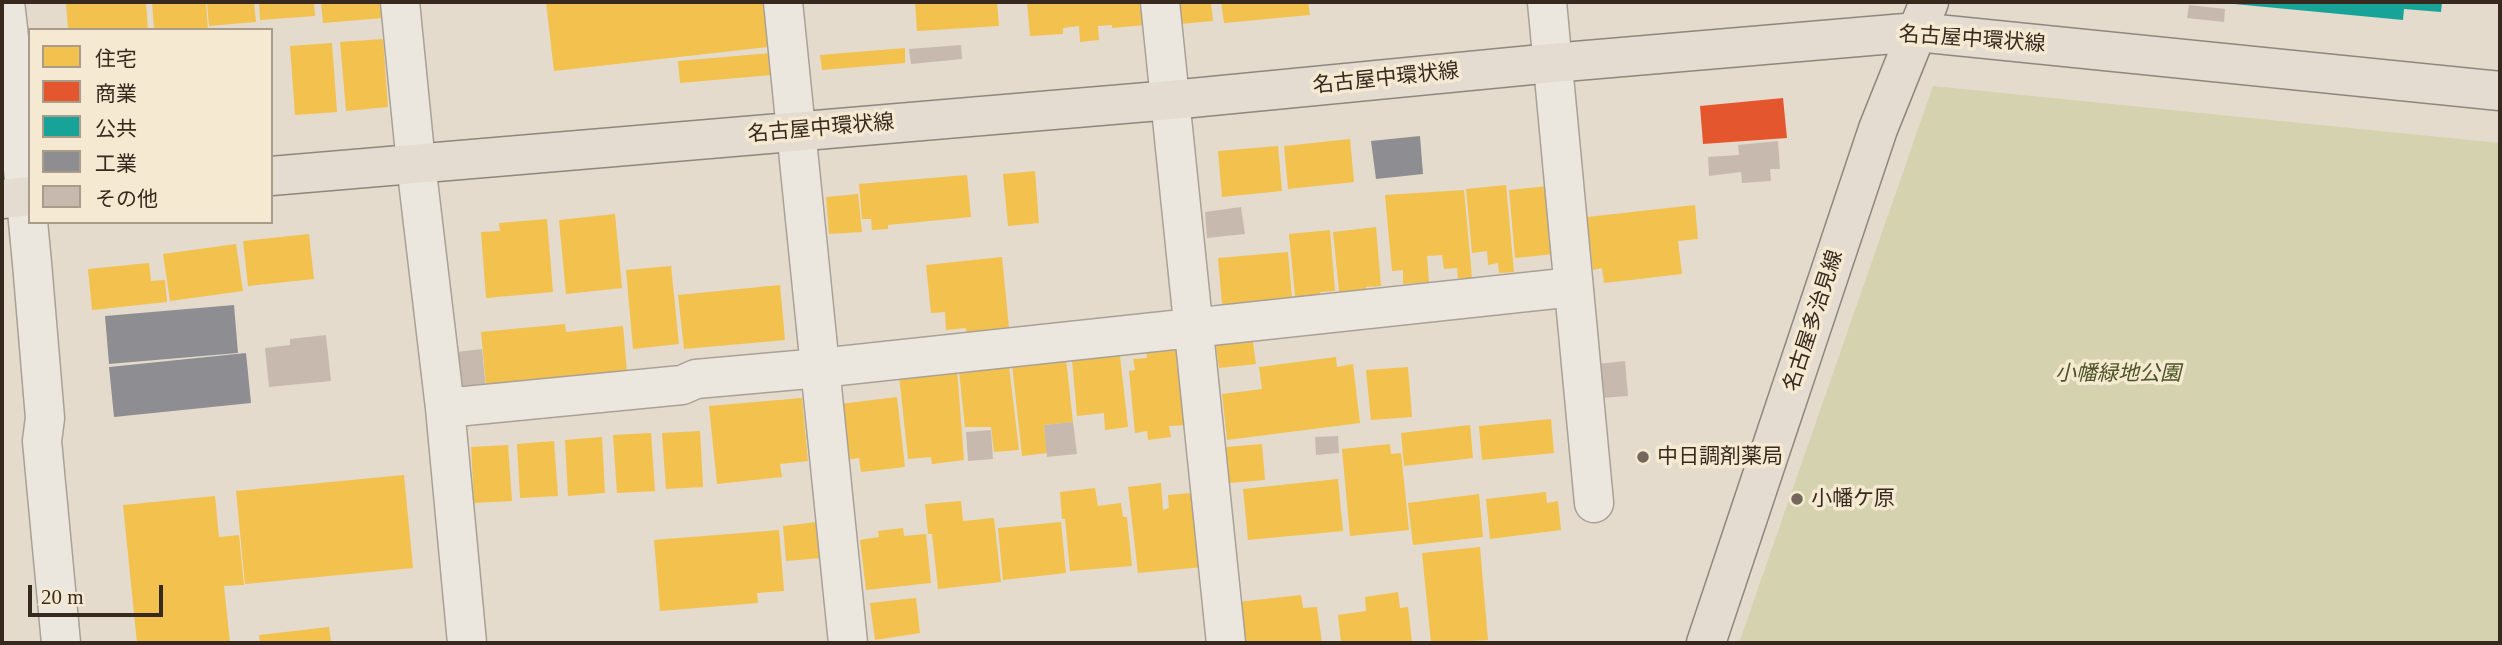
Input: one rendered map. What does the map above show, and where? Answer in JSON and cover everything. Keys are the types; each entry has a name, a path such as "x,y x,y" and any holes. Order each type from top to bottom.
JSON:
{"main road":[{"name":"名古屋中環状線","path":"273,176 1171,100 1552,63 1923,17 2500,91"},
{"name":"名古屋多治見線","path":"1706,643 1878,129 1923,17"}],"street":[{"path":"5,2 19,197 44,418 42,441 61,643"},
{"path":"400,2 445,408 467,643"},
{"path":"783,2 848,643"},
{"path":"1160,2 1226,643"},
{"path":"1547,2 1594,503"},
{"path":"445,408 682,385 696,379 1573,287"}],"green space":[{"name":"小幡緑地公園","path":"1933,86 2500,143 2500,643 1739,643"}],"building: 住宅":[{"path":"66,2 146,2 148,28 68,28"},
{"path":"152,2 206,2 208,28 154,28"},
{"path":"207,2 254,2 256,22 209,26"},
{"path":"259,2 314,2 315,16 260,20"},
{"path":"321,2 382,2 383,18 323,23"},
{"path":"546,2 763,2 768,47 554,71"},
{"path":"915,2 997,2 999,26 917,31"},
{"path":"1027,2 1144,2 1145,25 1112,28 1112,25 1098,26 1099,40 1080,42 1079,26 1063,28 1063,34 1030,36"},
{"path":"1178,2 1211,2 1213,21 1180,24"},
{"path":"1221,2 1308,2 1310,15 1224,23"},
{"path":"383,39 388,107 346,111 340,42"},
{"path":"332,43 337,112 295,115 290,46"},
{"path":"905,48 905,63 822,70 820,55"},
{"path":"771,53 772,75 680,83 678,61"},
{"path":"1350,139 1354,182 1288,189 1284,146"},
{"path":"1278,146 1282,191 1222,197 1218,151"},
{"path":"1035,171 1039,223 1008,226 1003,174"},
{"path":"967,175 971,217 888,225 888,229 872,230 871,219 862,219 859,184"},
{"path":"1506,185 1514,272 1499,273 1498,263 1488,265 1487,251 1472,253 1466,189"},
{"path":"1548,186 1554,254 1515,258 1509,190"},
{"path":"1464,190 1472,278 1458,278 1457,268 1444,269 1442,255 1427,256 1429,282 1403,284 1403,270 1392,271 1385,195"},
{"path":"858,194 862,232 829,234 826,197"},
{"path":"1695,205 1698,239 1678,241 1682,274 1604,283 1602,268 1593,270 1587,217"},
{"path":"615,214 622,288 566,294 559,220"},
{"path":"547,219 553,292 486,298 481,232 500,231 499,223"},
{"path":"1376,227 1381,286 1366,287 1367,298 1340,301 1333,232"},
{"path":"1330,230 1335,291 1320,292 1321,303 1296,306 1289,234"},
{"path":"309,234 314,279 248,286 243,241"},
{"path":"236,244 243,291 170,301 163,254"},
{"path":"1288,252 1293,310 1223,316 1218,258"},
{"path":"1002,257 1010,338 967,343 966,328 946,330 945,312 931,313 926,265"},
{"path":"149,263 151,281 165,280 167,302 92,310 88,269"},
{"path":"671,266 679,344 633,349 626,270"},
{"path":"780,285 785,340 684,349 678,295"},
{"path":"565,324 566,332 623,326 627,373 486,386 481,332"},
{"path":"1252,335 1256,364 1219,368 1215,339"},
{"path":"1175,339 1177,365 1182,365 1188,425 1169,426 1171,437 1148,440 1147,431 1135,433 1129,371 1135,370 1133,359 1147,358 1145,342"},
{"path":"1065,350 1073,422 1044,425 1047,453 1022,456 1011,355"},
{"path":"1120,356 1128,427 1105,430 1104,413 1077,416 1072,360"},
{"path":"1336,357 1337,367 1353,364 1360,423 1227,440 1222,394 1262,389 1259,367"},
{"path":"1009,366 1019,450 994,452 991,427 965,427 959,371"},
{"path":"1408,367 1412,417 1371,420 1366,370"},
{"path":"957,369 964,460 932,464 931,457 908,459 899,375"},
{"path":"897,397 905,467 861,472 859,458 846,460 840,404"},
{"path":"802,398 808,461 780,464 782,477 717,484 709,406"},
{"path":"1551,419 1554,453 1482,460 1479,426"},
{"path":"1470,425 1473,458 1404,466 1401,433"},
{"path":"700,431 703,487 666,489 662,433"},
{"path":"651,433 655,491 617,493 613,435"},
{"path":"602,437 605,493 568,496 565,440"},
{"path":"554,441 558,496 520,498 517,444"},
{"path":"1262,444 1265,480 1229,483 1226,447"},
{"path":"1390,444 1391,454 1401,453 1409,530 1350,536 1342,449"},
{"path":"508,445 512,501 474,503 471,447"},
{"path":"404,475 413,568 245,584 236,491"},
{"path":"1338,479 1343,531 1248,540 1243,489"},
{"path":"1161,483 1163,510 1169,508 1168,495 1191,493 1193,509 1197,508 1203,567 1138,573 1128,487"},
{"path":"1095,488 1098,506 1121,503 1123,517 1127,517 1132,566 1070,571 1060,492"},
{"path":"1546,492 1547,503 1558,501 1561,530 1490,539 1486,499"},
{"path":"1479,494 1483,537 1413,545 1408,503"},
{"path":"215,496 219,537 239,535 244,585 224,586 230,643 137,643 123,505"},
{"path":"961,501 963,521 994,518 1001,582 938,589 932,534 928,534 925,504"},
{"path":"817,522 821,558 786,561 783,526"},
{"path":"1061,522 1066,573 1003,580 998,528"},
{"path":"903,528 904,536 926,534 931,583 866,590 860,540 879,537 878,531"},
{"path":"779,530 784,591 757,593 758,603 660,611 654,540"},
{"path":"1480,547 1488,640 1431,643 1422,553"},
{"path":"1398,592 1400,608 1408,607 1412,643 1341,643 1338,615 1366,611 1365,597"},
{"path":"1301,595 1303,608 1317,607 1322,643 1242,643 1237,602"},
{"path":"916,598 920,633 875,640 870,603"},
{"path":"329,627 331,641 260,643 259,635"}],"building: 商業":[{"path":"1783,98 1787,138 1703,144 1700,106"}],"building: 公共":[{"path":"2234,2 2442,2 2441,12 2404,9 2403,20"}],"building: 工業":[{"path":"1420,136 1423,174 1376,179 1371,141"},
{"path":"234,305 238,353 109,364 105,316"},
{"path":"246,353 251,403 114,417 109,367"}],"building: その他":[{"path":"2189,5 2225,9 2224,22 2187,18"},
{"path":"961,45 962,59 911,64 909,49"},
{"path":"1778,141 1780,169 1770,169 1771,181 1742,183 1741,172 1709,176 1708,157 1739,155 1738,145"},
{"path":"1241,207 1245,234 1207,238 1205,212"},
{"path":"326,335 331,381 269,387 265,348 290,345 290,339"},
{"path":"482,349 486,390 460,393 456,352"},
{"path":"1625,361 1628,396 1601,398 1598,364"},
{"path":"1073,422 1077,454 1047,457 1044,425"},
{"path":"991,430 993,459 968,461 966,432"},
{"path":"1338,436 1339,453 1316,455 1315,437"}],"place":[{"name":"中日調剤薬局","path":"1643,457"},
{"name":"小幡ケ原","path":"1797,499"}]}
